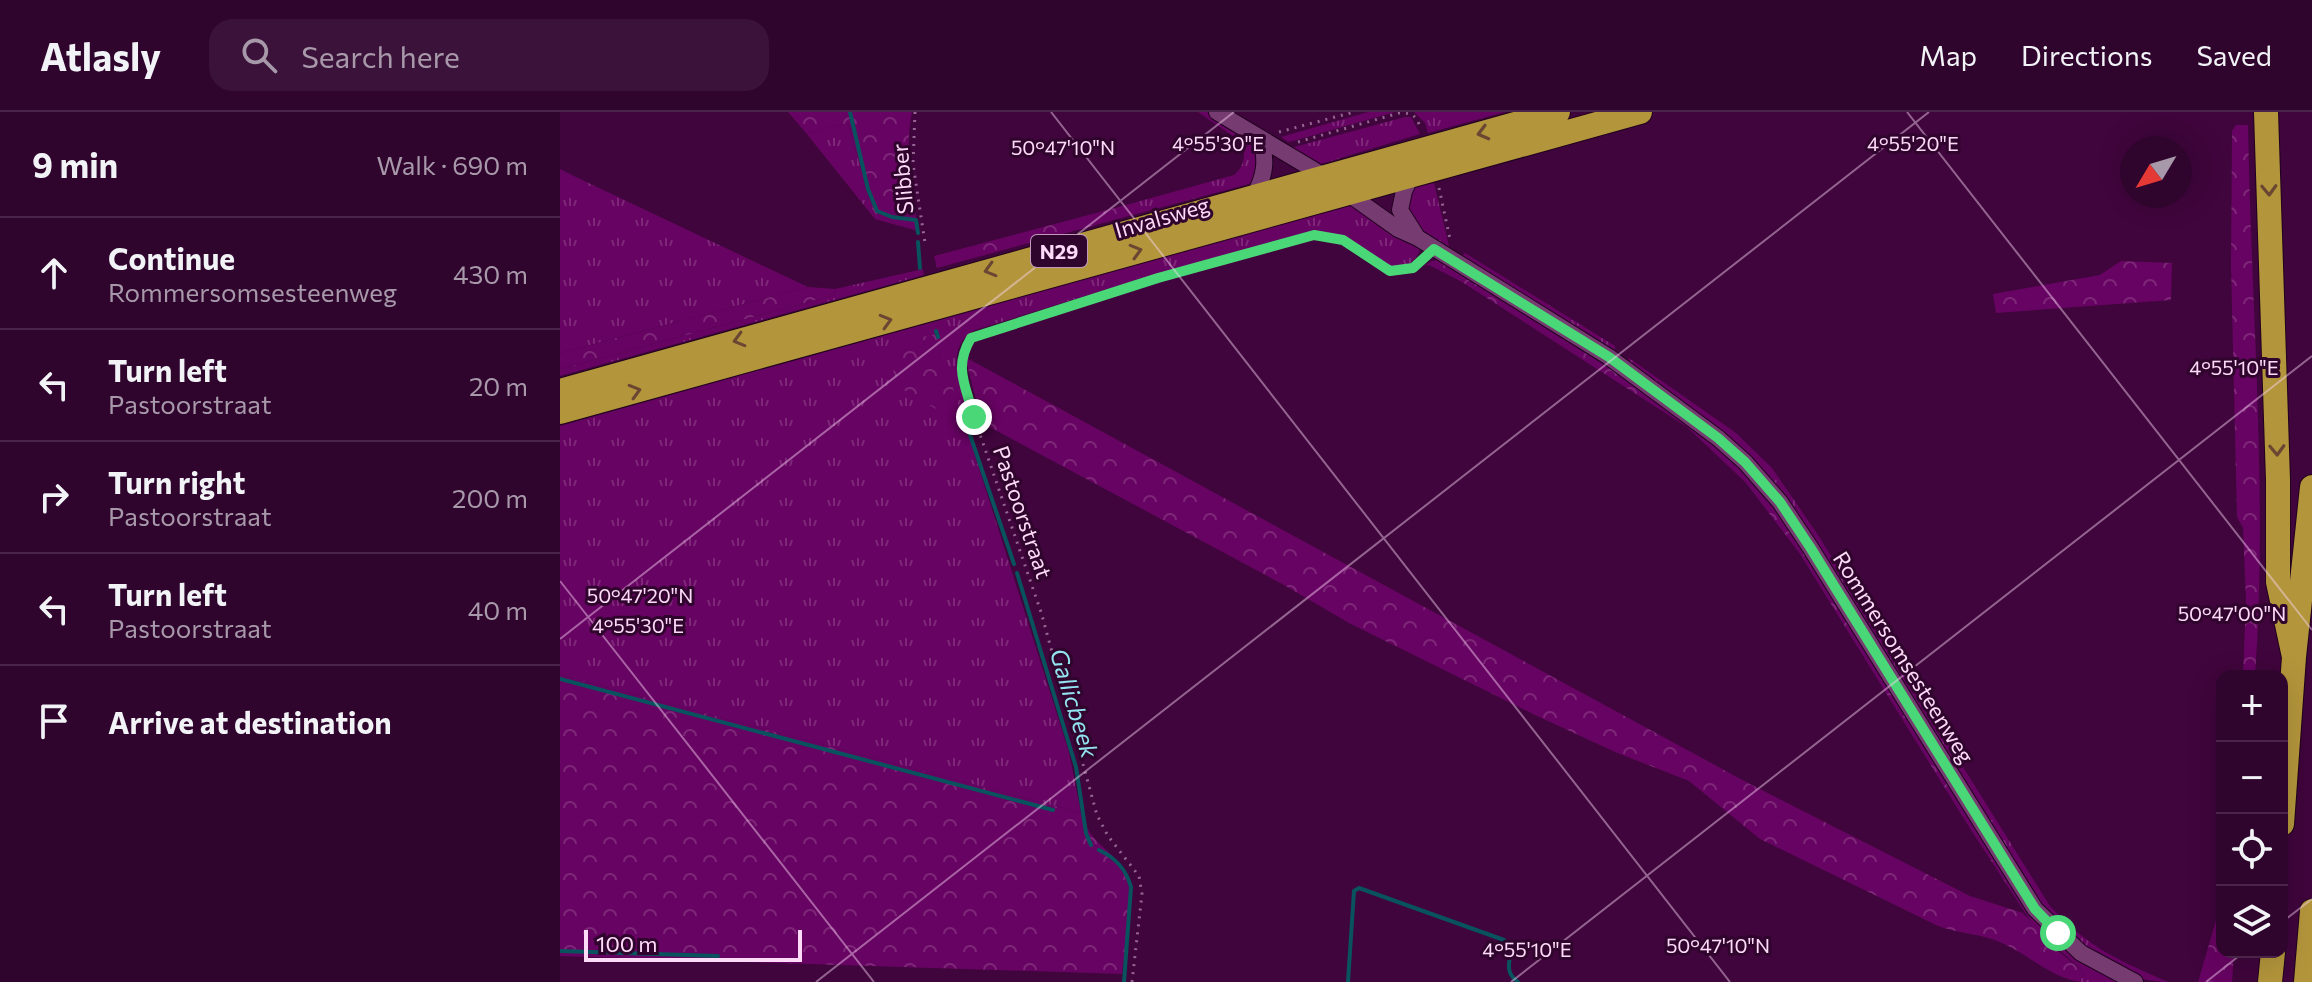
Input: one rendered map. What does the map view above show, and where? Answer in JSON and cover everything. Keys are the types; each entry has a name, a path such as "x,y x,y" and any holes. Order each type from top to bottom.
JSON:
{"highway":[{"name":"Invalsweg","path":"560,391 1558,112"},
{"name":"Invalsweg","path":"560,412 1640,112"},
{"path":"2266,112 2278,582 2294,657"},
{"path":"2283,814 2294,657 2312,487"},
{"path":"2308,982 2312,911"},
{"path":"2270,982 2272,958"},
{"path":"2308,982 2312,976"}],"street":[{"path":"1217,112 1266,137 1324,176"},
{"path":"1254,196 1264,178 1266,137"},
{"name":"Rommersomsesteenweg","path":"1412,174 1400,210 1418,238"},
{"name":"Rommersomsesteenweg","path":"1346,192 1398,229 1418,238 1609,357 1718,438 1745,462 1780,502 1810,547 2035,909 2081,953 2134,982"}],"path":[{"name":"Slibber","path":"915,112 913,164 925,243"},
{"path":"1266,137 1354,112"},
{"path":"1289,145 1399,113 1416,116 1422,133"},
{"path":"1266,137 1280,140"},
{"path":"1438,182 1454,263"},
{"name":"Pastoorstraat","path":"1132,982 1142,894 1139,876 1108,836 1097,815 1041,612 974,417 960,365 962,354 971,338 1002,327 1158,278 1314,235 1343,240 1390,271 1413,268 1434,249"}],"green space":[{"path":"788,112 912,112 909,156 918,231 875,219 848,123 806,133"},
{"path":"1198,112 1207,112 1253,142 1257,147 1256,178 1249,184 1129,216 1126,205 1234,175 1240,168 1244,156 1243,143"},
{"path":"1368,112 1395,112 1293,141 1288,142 1281,137"},
{"path":"1414,112 1505,112 1428,133 1425,123"},
{"path":"1411,117 1420,134 1321,164 1314,165 1287,149"},
{"path":"848,123 875,219 806,133"},
{"path":"2236,125 2248,125 2260,538 2255,670 2243,670 2246,600 2243,528 2237,517 2231,266 2232,131"},
{"path":"560,169 578,178 808,287 560,353"},
{"path":"1434,183 1450,250 1424,234 1408,212 1410,192 1414,187"},
{"path":"1126,205 1129,216 937,268 934,256"},
{"path":"1349,205 1359,208 1420,249 1414,260 1397,269 1383,264 1346,239 1321,232 1303,233 975,330 964,338 959,348 957,373 972,425 966,427 1069,752 1081,813 560,675 560,426"},
{"path":"1465,253 1615,346 1615,350 1611,352 1460,257"},
{"path":"1441,260 1662,402 1724,451 1781,513 1974,824 1969,827 1800,554 1746,483 1687,427 1462,282 1429,265 1424,266"},
{"path":"2121,261 2172,263 2171,300 1996,313 1993,294 2100,275"},
{"path":"923,269 924,275 560,376 560,369 834,295 835,289"},
{"path":"808,287 835,289 834,295 560,369 560,353"},
{"path":"936,334 965,426 897,386 887,345"},
{"path":"965,357 1748,783 1970,896 2023,913 2057,950 2084,972 2080,982 2059,976 1994,940 1936,925 1760,839 1689,781 1615,752 1535,715 1349,623 982,423"},
{"path":"1629,358 1736,433 1772,468 1818,535 2050,906 2090,942 2168,982 2130,975 2112,966 2080,943 2038,902 1818,549 1627,361"},
{"path":"560,675 1081,813 1090,832 1116,860 1127,879 1130,905 1122,974 560,956"},
{"path":"1974,824 2083,962 2118,982 2080,982 2084,972 2035,928 1969,827"},
{"path":"2216,920 2216,958 2234,958 2232,982 2198,982"}],"waterway":[{"name":"Gallicbeek","path":"850,112 868,189 877,211 892,217 916,220 918,233"},
{"name":"Gallicbeek","path":"918,242 920,268"},
{"name":"Gallicbeek","path":"936,331 938,337"},
{"name":"Gallicbeek","path":"966,423 1014,564"},
{"name":"Gallicbeek","path":"1017,573 1076,767 1086,833 1091,845"},
{"path":"560,679 1053,810"},
{"name":"Gallicbeek","path":"1099,850 1120,865 1131,887 1124,982"},
{"path":"1348,982 1354,891 1359,888 1504,940 1511,946 1509,970 1518,982"},
{"path":"560,951 718,956"}],"route":[{"path":"974,417 960,365 971,338 1158,278 1314,235 1343,240 1390,271 1413,268 1434,249 1609,357 1718,438 1745,462 1780,502 1810,547 1981,825 2035,909 2058,933"}]}
